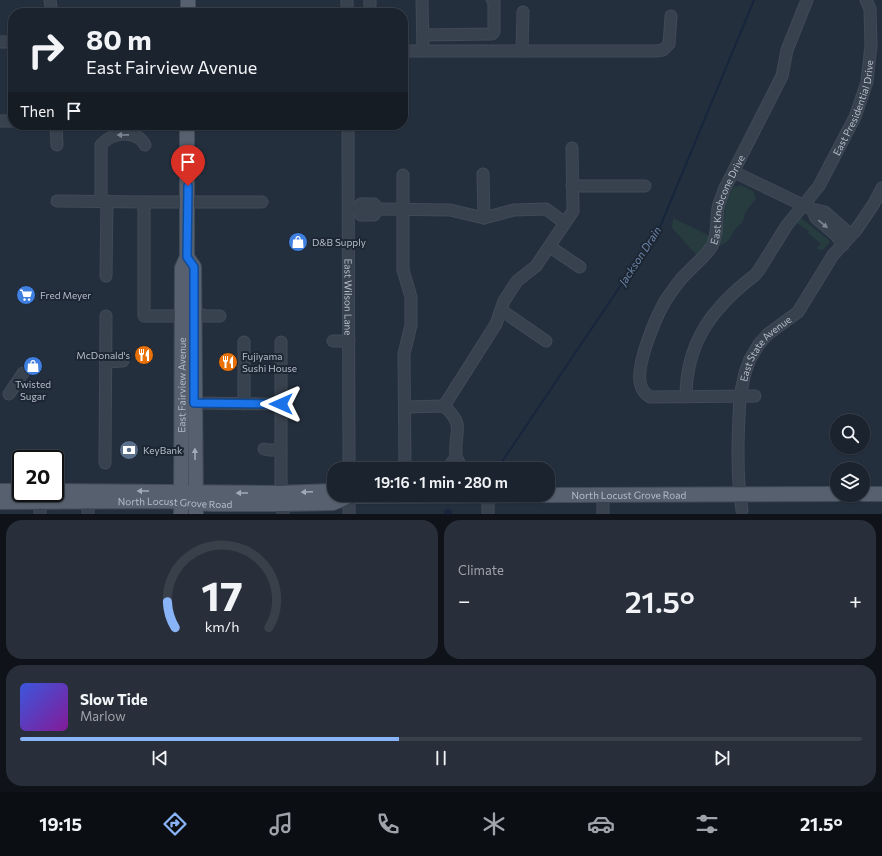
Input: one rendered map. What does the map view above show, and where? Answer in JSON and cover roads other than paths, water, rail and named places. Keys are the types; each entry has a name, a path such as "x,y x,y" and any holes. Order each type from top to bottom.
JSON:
{"main road":[{"name":"East Fairview Avenue","path":"181,503 188,315 194,267 185,261 188,202 187,130"},
{"name":"East Fairview Avenue","path":"188,315 194,403 196,503"},
{"path":"0,491 12,491"},
{"name":"North Locust Grove Road","path":"282,503 327,493"},
{"name":"North Locust Grove Road","path":"64,494 89,502"},
{"name":"North Locust Grove Road","path":"555,495 830,494"},
{"path":"870,494 882,494"},
{"path":"0,498 29,498 40,508"},
{"name":"North Locust Grove Road","path":"0,502 40,508 89,502 335,502"}],"street":[{"path":"422,0 423,51"},
{"path":"423,34 492,34 494,32 494,2 492,0"},
{"name":"East Knobcone Drive","path":"686,397 655,397 647,395 643,391 640,381 640,374 647,341 654,322 668,296 686,273 707,253 713,244 716,235 719,205 724,190 782,76 787,50 807,0"},
{"name":"East Presidential Drive","path":"686,397 687,380 693,353 707,324 724,301 755,276 787,225 808,207 852,124 867,82 871,45 870,9 866,0"},
{"path":"522,51 523,12"},
{"path":"408,51 664,50 669,44 671,16"},
{"path":"56,130 56,144"},
{"name":"East Wilson Lane","path":"348,130 353,210 349,341 349,462"},
{"path":"106,276 101,145 115,135 121,135 139,137 144,145"},
{"path":"444,406 496,324 504,301 517,281 536,266 573,211 572,148"},
{"path":"734,172 808,207 825,212 851,235"},
{"path":"483,174 484,218"},
{"path":"403,175 404,270 411,297 411,324 404,354 405,462"},
{"path":"572,186 645,186"},
{"name":"East State Avenue","path":"742,513 740,494 740,396 744,373 750,359 759,344 768,334 798,312 833,255 856,230 873,205 882,188"},
{"path":"57,201 262,202"},
{"path":"144,202 144,316 220,316"},
{"path":"808,207 816,218 836,235 843,245"},
{"path":"353,210 362,215 374,215 378,209 450,210 484,218 514,210 546,209 565,223"},
{"path":"550,247 580,267"},
{"path":"501,310 546,341"},
{"path":"105,463 106,316"},
{"path":"333,341 349,341"},
{"path":"244,342 244,404"},
{"path":"281,342 282,503"},
{"path":"106,362 123,361"},
{"path":"9,394 23,374"},
{"path":"686,397 755,396"},
{"path":"194,403 281,404"},
{"path":"405,407 444,406 457,420 458,432 456,457 452,462"},
{"path":"264,448 269,450 281,450"},
{"path":"456,457 460,462"},
{"path":"603,495 603,514"},
{"path":"348,502 349,514"},
{"path":"488,502 488,514"}],"waterway":[{"name":"Jackson Drain","path":"502,462 660,227 754,0"}],"place":[{"name":"D&B Supply","path":"298,242"},
{"name":"Fred Meyer","path":"26,295"},
{"name":"McDonald's","path":"144,355"},
{"name":"Fujiyama Sushi House","path":"228,362"},
{"name":"Twisted Sugar","path":"33,366"},
{"name":"KeyBank","path":"129,450"}]}
